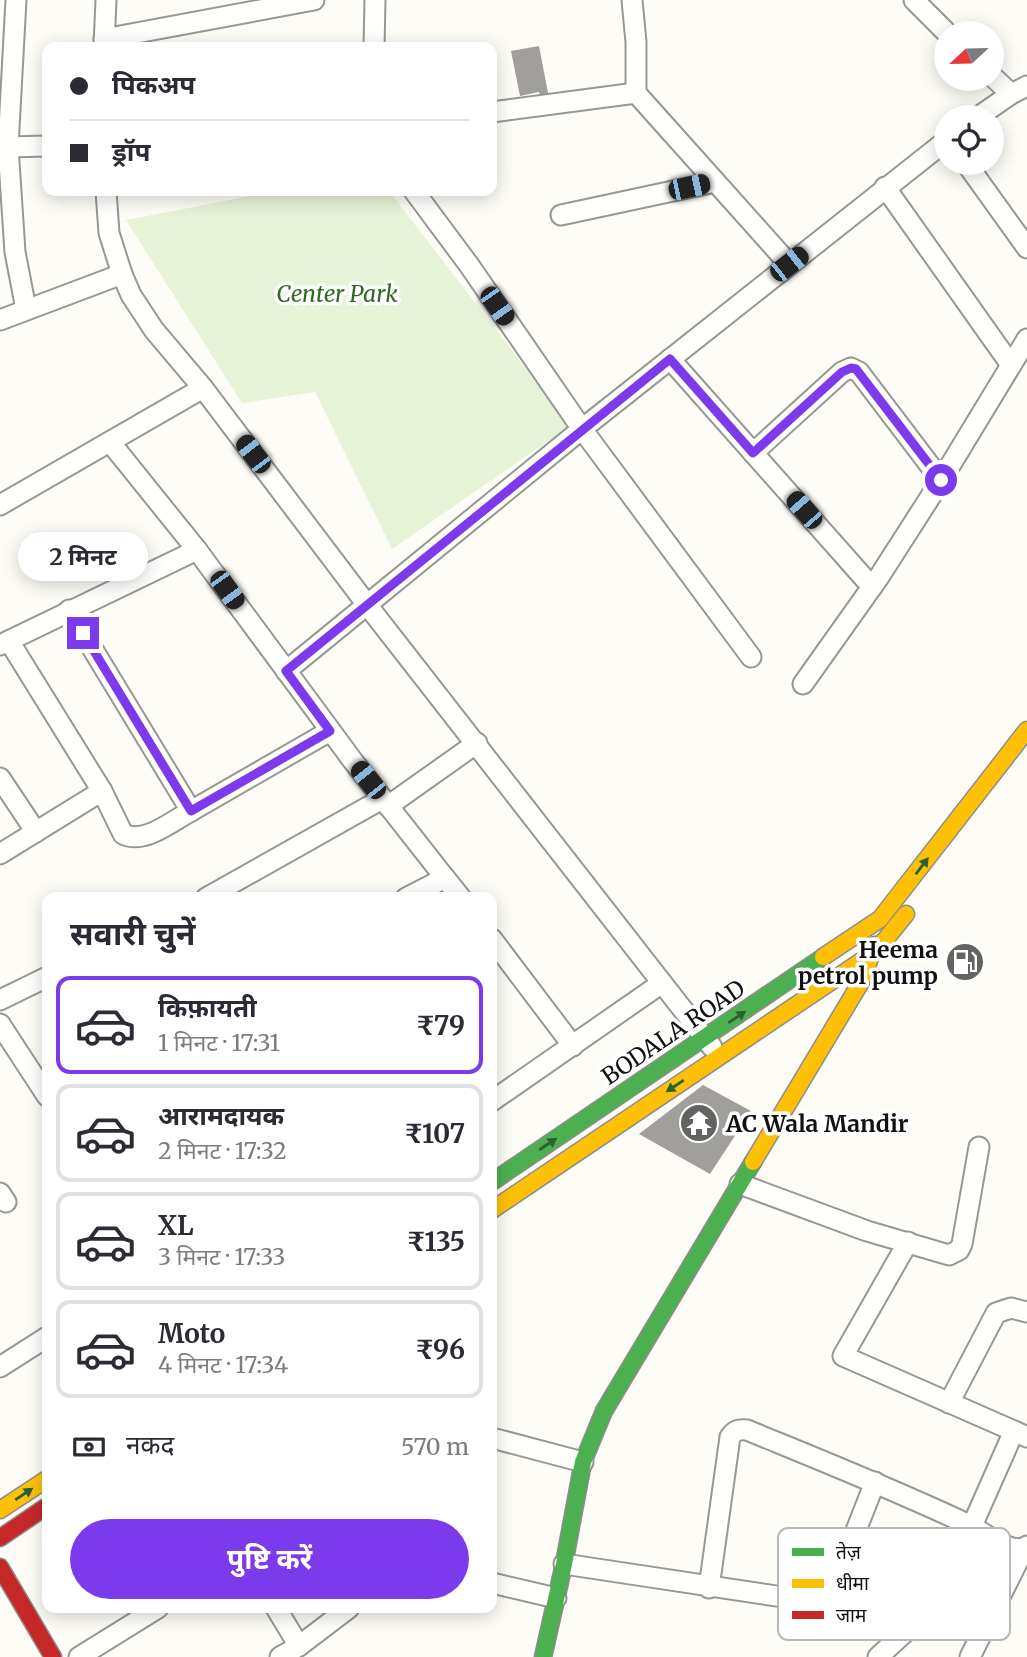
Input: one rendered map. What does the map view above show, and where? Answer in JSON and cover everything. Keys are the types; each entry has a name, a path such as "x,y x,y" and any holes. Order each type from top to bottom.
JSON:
{"main road":[{"path":"543,1657 583,1462 604,1411 861,982 873,952 880,919 1027,730"},
{"path":"873,952 913,905"},
{"name":"BODALA ROAD","path":"497,1179 880,919"},
{"name":"BODALA ROAD","path":"497,1207 873,952"},
{"path":"0,1510 42,1482"},
{"path":"0,1538 42,1509"},
{"path":"0,1567 53,1657"}],"street":[{"path":"16,0 4,149 7,255 26,309"},
{"path":"104,42 106,0"},
{"path":"109,42 314,0"},
{"path":"374,42 375,0"},
{"path":"632,0 636,42 636,93 789,264"},
{"path":"914,0 935,21"},
{"path":"996,105 1019,90"},
{"path":"497,111 636,93"},
{"path":"4,149 42,146"},
{"path":"286,671 582,429 934,150"},
{"path":"975,175 1027,248"},
{"path":"561,215 715,182"},
{"path":"885,187 1012,365"},
{"path":"106,196 109,233 121,274 131,295 155,330 203,388 368,606 719,1056"},
{"path":"418,196 469,265 582,429 751,657"},
{"path":"0,320 121,274"},
{"path":"803,684 872,587 1027,339"},
{"path":"670,359 872,587"},
{"path":"753,453 842,372 851,368 859,372 941,480"},
{"path":"0,505 203,388"},
{"path":"110,442 197,550 330,731 456,892"},
{"path":"197,550 4,643 102,791 123,834 130,838 141,837 330,731"},
{"path":"69,610 191,811"},
{"path":"217,892 385,802 477,743"},
{"path":"0,778 36,832"},
{"path":"0,854 102,791"},
{"path":"418,892 445,878"},
{"path":"497,946 573,1046"},
{"path":"0,1000 42,979"},
{"path":"497,1098 662,983"},
{"path":"0,1024 42,1088"},
{"path":"740,1184 867,1231 942,1254 955,1253 959,1250 979,1147"},
{"path":"908,1242 843,1356 1021,1434 968,1528"},
{"path":"949,1403 996,1313 1011,1308 1027,1312"},
{"path":"0,1367 42,1340"},
{"path":"709,1588 730,1437 733,1432 747,1430 875,1482 976,1528"},
{"path":"497,1439 583,1462"},
{"path":"857,1528 875,1482"},
{"path":"1010,1577 1025,1547"},
{"path":"564,1564 778,1596"},
{"path":"497,1584 556,1598"},
{"path":"79,1657 150,1613"},
{"path":"279,1613 299,1646"},
{"path":"281,1657 342,1613"},
{"path":"878,1657 897,1640"},
{"path":"970,1657 978,1640"}],"green space":[{"name":"Center Park","path":"251,196 393,196 570,426 392,549 315,392 242,403 126,220"}],"building":[{"path":"539,46 549,98 541,100 539,92 520,96 511,51"},
{"name":"AC Wala Mandir","path":"703,1085 751,1111 710,1174 639,1134"}],"traffic: fast":[{"path":"497,1179 823,957"},
{"path":"543,1657 583,1462 604,1411 753,1162"}],"traffic: slow":[{"path":"823,957 880,919 1027,730"},
{"path":"497,1207 866,958 906,914"},
{"path":"753,1162 861,982 875,945"},
{"path":"0,1510 42,1482"}],"traffic: jam":[{"path":"0,1538 42,1509"},
{"path":"0,1567 53,1657"}],"place":[{"name":"Heema petrol pump","path":"965,962"},
{"name":"AC Wala Mandir","path":"699,1123"}],"route":[{"path":"83,633 191,811 330,731 286,671 670,359 753,453 842,372 856,369 941,480"}]}
